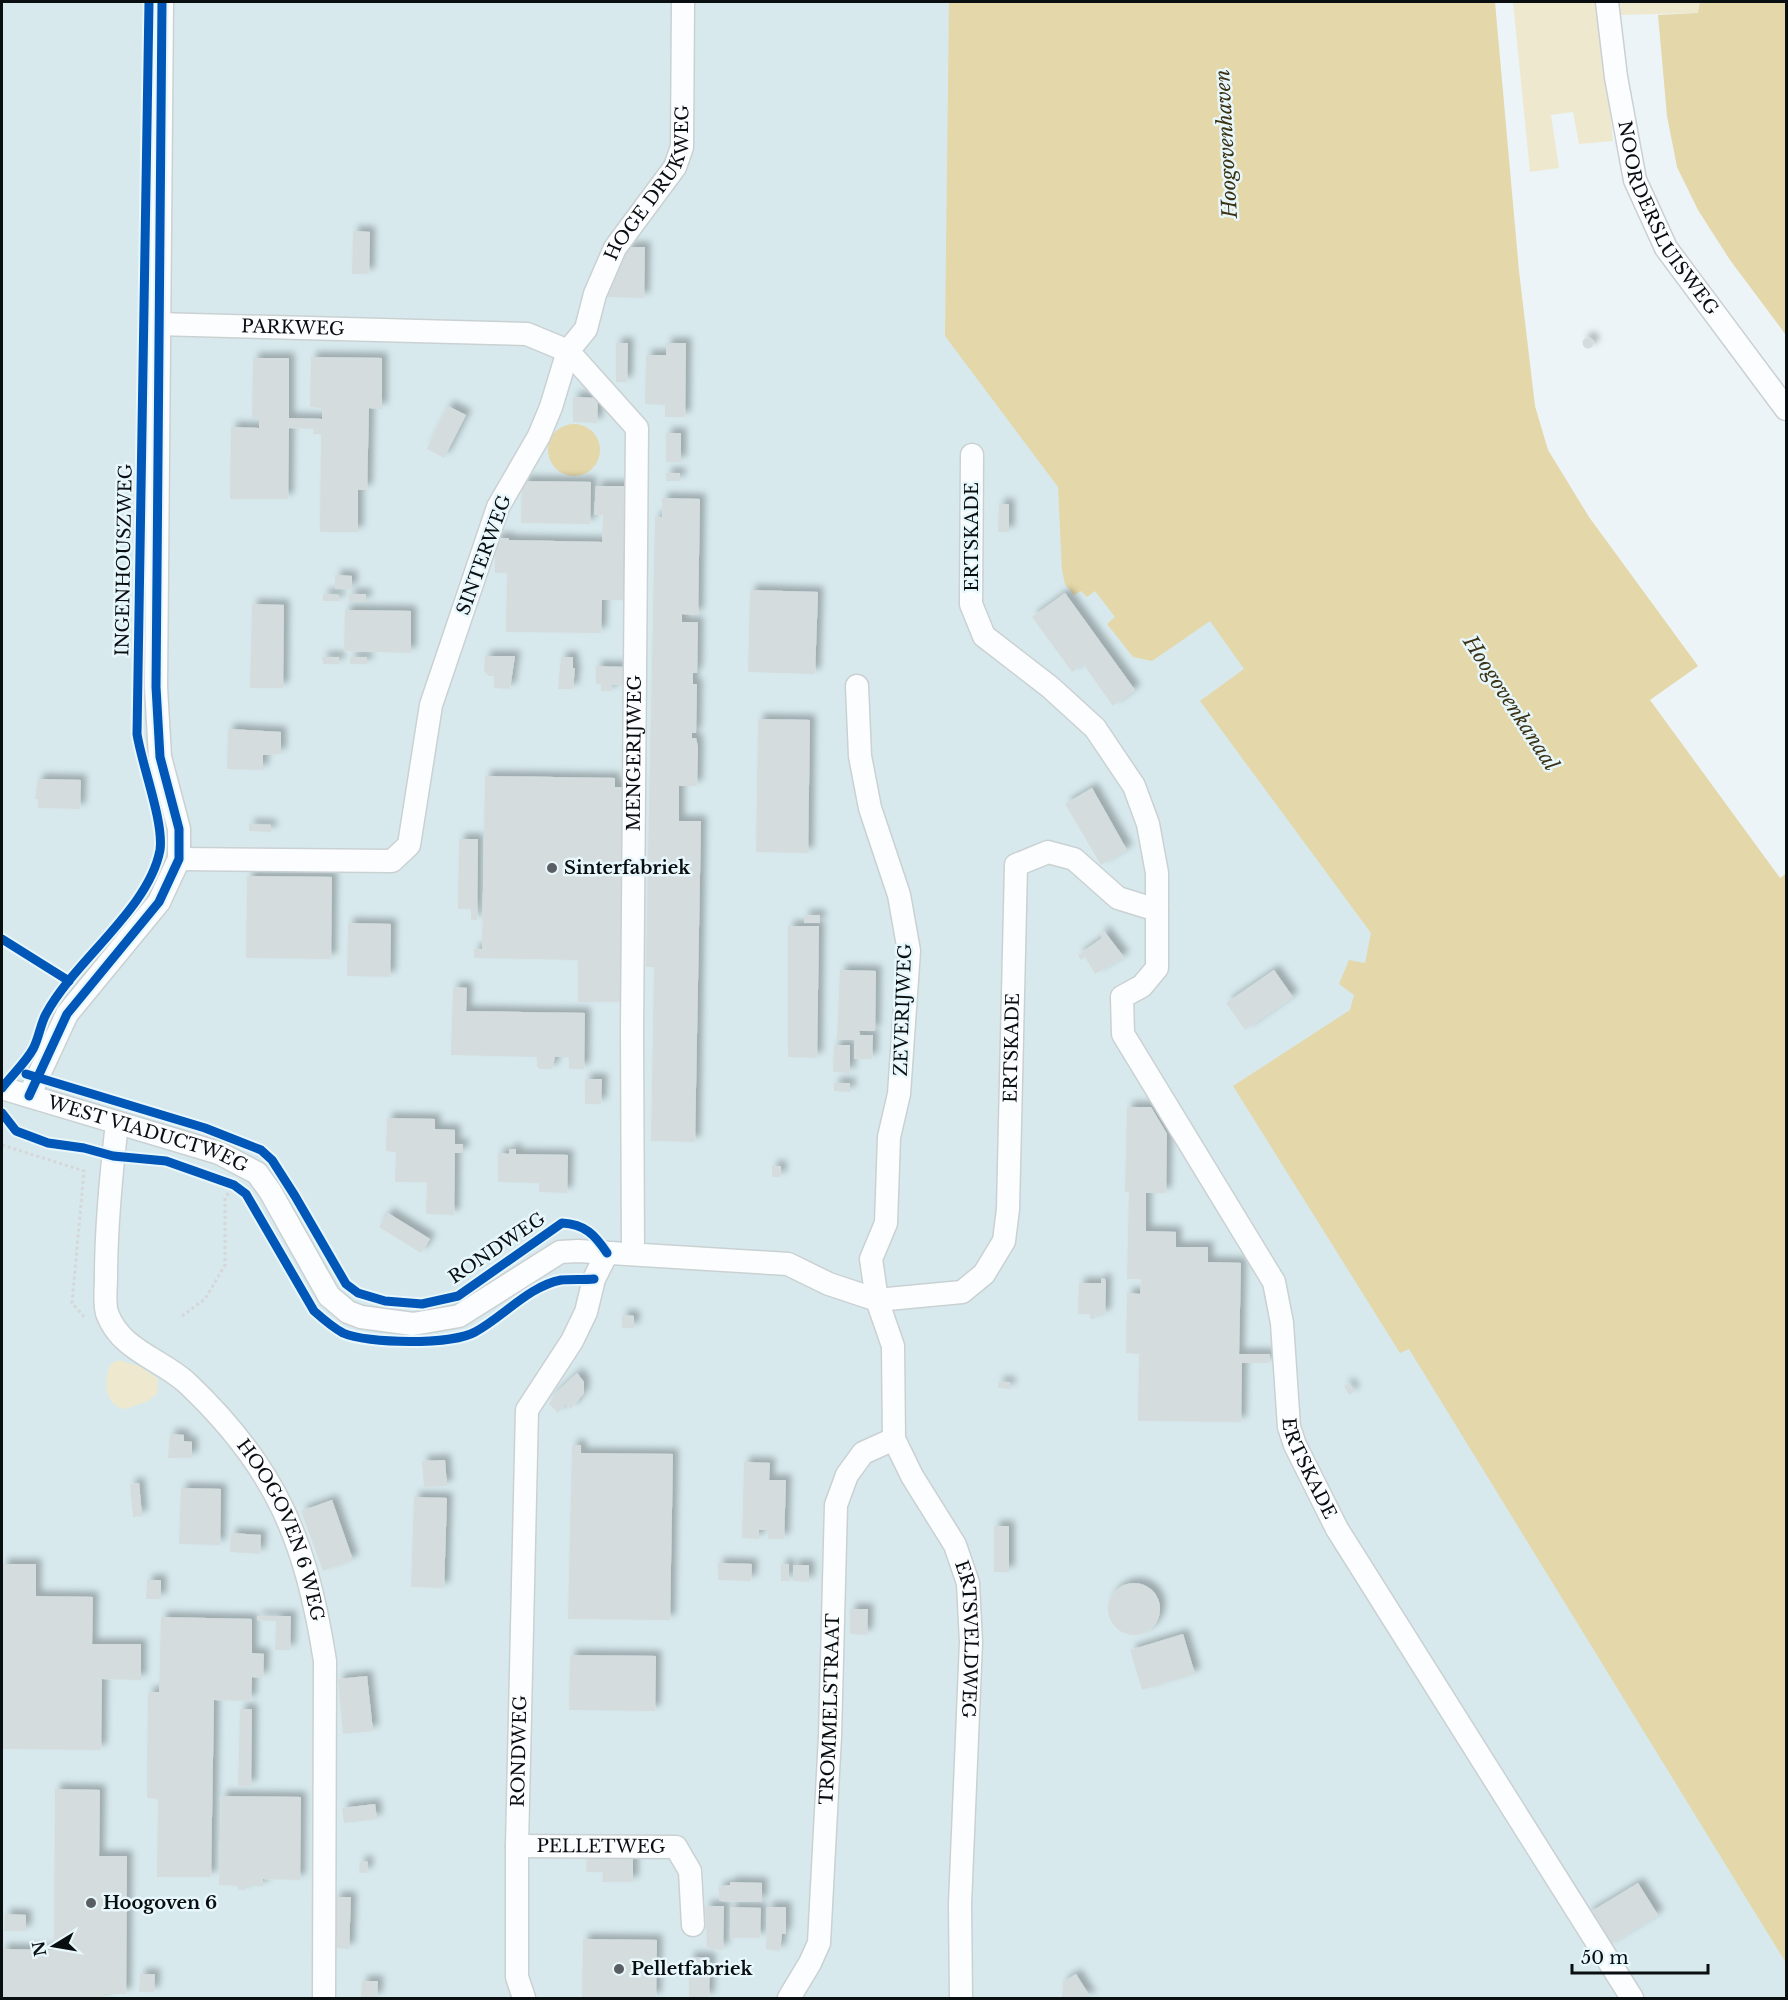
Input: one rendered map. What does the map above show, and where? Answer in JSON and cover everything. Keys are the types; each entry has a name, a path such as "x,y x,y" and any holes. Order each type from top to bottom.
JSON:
{"street":[{"name":"INGENHOUSZWEG","path":"29,1096 67,1014 159,902 179,859 179,829 160,757 156,687 157,324 162,2"},
{"name":"HOGE DRUKWEG","path":"568,351 586,329 595,294 615,248 675,167 682,147 683,2"},
{"name":"NOORDERSLUISWEG","path":"1607,2 1616,77 1635,180 1666,248 1786,409"},
{"name":"PARKWEG","path":"157,324 527,334 568,351"},
{"name":"SINTERWEG","path":"179,859 392,861 409,845 431,705 498,507 539,436 568,351"},
{"name":"MENGERIJWEG","path":"568,351 637,428 632,1031 633,1254"},
{"name":"ERTSKADE","path":"972,455 971,604 984,636 1050,687 1095,728 1134,786 1148,824 1157,873 1157,968 1142,986 1122,997 1123,1034 1274,1282 1282,1323 1289,1427 1295,1445 1337,1529 1632,1998"},
{"name":"ZEVERIJWEG","path":"857,686 860,756 868,798 899,895 909,951 899,1094 889,1137 886,1223 871,1259 877,1300"},
{"name":"ERTSKADE","path":"877,1300 962,1292 984,1274 1004,1241 1008,1209 1016,865 1048,852 1074,859 1118,898 1157,910"},
{"name":"WEST VIADUCTWEG","path":"2,1088 219,1153 256,1173 270,1191 328,1296 348,1312 361,1317"},
{"name":"HOOGOVEN 6 WEG","path":"117,1123 106,1222 106,1312 119,1335 185,1381 222,1419 262,1470 280,1498 307,1570 317,1610 325,1661 324,1998"},
{"name":"RONDWEG","path":"361,1317 413,1324 459,1316 560,1252 633,1254 788,1264 829,1284 877,1300"},
{"name":"RONDWEG","path":"524,1998 517,1977 517,1846 526,1410 572,1341 586,1312 594,1280 607,1253"},
{"name":"ERTSVELDWEG","path":"877,1300 893,1346 894,1439 912,1476 955,1545 968,1584 971,1642 960,1904 961,1998"},
{"name":"TROMMELSTRAAT","path":"789,1998 819,1943 830,1736 836,1505 847,1475 863,1453 894,1439"},
{"name":"PELLETWEG","path":"517,1846 676,1847 690,1871 693,1925"}],"path":[{"path":"2,1145 84,1171 72,1303 93,1327"},
{"path":"182,1316 205,1299 225,1265 225,1198 233,1186"}],"shaded area":[{"path":"2,2 1000,2 1221,583 1786,1700 1786,1998 2,1998"},
{"path":"1513,2 1599,2 1613,141 1579,144 1573,112 1551,115 1559,168 1530,172"},
{"path":"1617,2 1700,2 1699,13 1619,15"},
{"path":"118,1360 139,1366 158,1379 157,1394 146,1402 125,1409 113,1403 106,1385 110,1365"}],"water":[{"path":"949,2 1495,2 1519,271 1535,406 1548,450 1589,517 1698,666 1650,700 1780,878 1786,874 1786,1963 1409,1349 1400,1353 1233,1086 1350,1010 1354,995 1339,984 1349,960 1365,963 1371,933 1200,701 1244,669 1210,621 1152,661 1133,657 1107,624 1115,617 1095,591 1087,597 1081,591 1074,595 1065,584 1062,570 1058,487 945,336"},
{"path":"1700,2 1786,2 1786,335 1730,260 1698,210 1677,167 1667,116 1658,15 1698,13"},
{"path":"569,424 579,424 589,428 596,435 600,450 596,465 589,472 579,476 569,476 559,472 552,465 548,455 548,445 552,435 559,428"}],"building":[{"path":"353,231 370,232 369,274 352,274"},
{"path":"628,247 645,247 644,298 605,297"},
{"path":"1588,337 1594,343 1588,349 1582,343"},
{"path":"616,343 628,343 627,382 616,382"},
{"path":"666,343 686,343 685,417 665,417 665,405 645,404 646,355 666,355"},
{"path":"311,357 382,358 382,409 369,408 367,490 358,490 358,532 320,532 321,434 313,434 314,429 289,428 288,499 230,499 231,427 259,428 259,418 252,418 253,358 289,358 289,418 322,419 322,408 310,407"},
{"path":"573,397 598,398 597,423 573,422"},
{"path":"448,406 466,415 444,458 427,449"},
{"path":"666,433 681,433 681,462 666,462"},
{"path":"666,473 680,473 680,481 666,481"},
{"path":"522,481 591,482 590,524 521,523"},
{"path":"596,486 625,486 623,600 602,600 601,633 506,632 507,573 495,573 495,538 602,542 603,515 594,515"},
{"path":"662,498 700,499 698,615 682,614 682,622 698,622 697,673 693,673 693,684 697,684 696,733 692,733 692,738 696,738 698,747 697,786 679,786 679,821 701,821 695,1142 651,1141 654,967 646,967 655,517 662,517"},
{"path":"999,504 1009,504 1009,532 998,532"},
{"path":"335,575 352,576 352,589 335,589"},
{"path":"750,590 818,592 815,674 748,672"},
{"path":"1065,593 1135,690 1113,706 1083,664 1072,672 1032,617"},
{"path":"323,594 339,595 339,601 323,601"},
{"path":"349,594 366,594 366,602 349,602"},
{"path":"252,604 284,605 283,688 250,688"},
{"path":"345,610 411,611 411,653 344,651"},
{"path":"485,656 515,656 510,689 494,688 494,676 489,676 484,671"},
{"path":"322,657 339,657 339,664 323,664"},
{"path":"350,657 367,657 367,664 350,664"},
{"path":"561,657 573,657 573,668 575,668 573,689 558,689"},
{"path":"596,666 624,667 623,685 612,685 612,691 601,691 601,684 596,684"},
{"path":"758,719 810,720 808,853 756,852"},
{"path":"228,729 281,732 281,754 263,755 263,770 227,769"},
{"name":"Sinterfabriek","path":"485,776 615,778 615,787 623,787 620,1002 578,1002 578,960 474,958 474,949 482,949"},
{"path":"38,779 81,780 80,809 38,808 38,799 35,799"},
{"path":"1092,788 1127,850 1101,865 1065,804"},
{"path":"249,824 271,825 271,832 249,831"},
{"path":"459,839 478,839 477,920 471,920 471,909 458,909"},
{"path":"247,876 332,877 331,959 246,958"},
{"path":"804,915 820,915 820,923 804,923"},
{"path":"348,923 391,924 390,977 347,976"},
{"path":"788,926 819,926 817,1058 788,1057"},
{"path":"1104,931 1124,957 1095,974 1085,957 1081,960 1078,955 1102,938 1100,934"},
{"path":"840,970 876,971 875,1031 859,1031 860,1035 873,1035 872,1059 854,1059 854,1040 837,1040"},
{"path":"1274,970 1293,997 1245,1030 1226,1003"},
{"path":"453,987 467,988 466,1011 585,1013 584,1069 569,1069 569,1057 555,1057 552,1069 539,1069 537,1057 451,1055"},
{"path":"834,1045 850,1045 850,1073 833,1072"},
{"path":"585,1079 602,1079 601,1104 585,1104"},
{"path":"834,1083 850,1083 850,1092 834,1091"},
{"path":"1127,1107 1151,1107 1167,1134 1166,1193 1146,1193 1146,1231 1176,1232 1176,1247 1208,1247 1208,1262 1241,1263 1239,1354 1270,1354 1269,1363 1242,1363 1241,1422 1138,1421 1139,1354 1126,1353 1127,1293 1140,1294 1141,1279 1127,1279 1129,1192 1125,1192"},
{"path":"387,1118 435,1119 435,1129 455,1130 455,1144 463,1144 463,1153 455,1153 454,1215 426,1214 427,1182 395,1182 396,1152 386,1151"},
{"path":"509,1149 516,1149 516,1154 568,1155 567,1193 539,1192 539,1183 498,1182 498,1153 509,1154"},
{"path":"772,1166 781,1166 781,1177 772,1177"},
{"path":"388,1213 430,1239 421,1253 379,1227"},
{"path":"1101,1278 1105,1279 1106,1283 1105,1315 1095,1315 1095,1319 1090,1319 1090,1314 1078,1314 1079,1283 1101,1283"},
{"path":"622,1315 634,1316 634,1328 622,1328"},
{"path":"577,1373 584,1382 584,1393 571,1409 565,1404 558,1413 549,1404 556,1393"},
{"path":"998,1382 1010,1382 1010,1389 998,1388"},
{"path":"1349,1383 1354,1392 1349,1395 1344,1386"},
{"path":"170,1434 184,1435 184,1441 192,1442 192,1458 168,1458"},
{"path":"572,1445 581,1445 581,1453 673,1454 670,1620 568,1619"},
{"path":"445,1460 447,1486 424,1487 422,1461"},
{"path":"744,1462 770,1463 769,1480 786,1480 784,1539 768,1539 768,1530 759,1530 759,1539 742,1538"},
{"path":"139,1483 142,1516 133,1517 130,1484"},
{"path":"181,1488 221,1489 220,1545 179,1544"},
{"path":"414,1497 447,1498 444,1588 411,1587"},
{"path":"332,1500 353,1560 323,1571 301,1511"},
{"path":"994,1526 1009,1526 1009,1572 994,1572"},
{"path":"231,1533 261,1535 260,1554 230,1552"},
{"path":"718,1563 752,1564 751,1581 718,1580"},
{"path":"2,1564 36,1564 36,1596 93,1597 92,1644 141,1644 141,1680 102,1679 101,1750 2,1749"},
{"path":"781,1564 789,1564 789,1581 781,1581"},
{"path":"793,1565 809,1565 809,1582 793,1581"},
{"path":"147,1580 161,1580 161,1599 146,1599"},
{"path":"1129,1583 1139,1583 1153,1590 1160,1609 1153,1628 1139,1635 1129,1635 1119,1631 1112,1624 1108,1614 1108,1604 1112,1594 1119,1587"},
{"path":"850,1609 868,1609 867,1635 850,1634"},
{"path":"257,1616 291,1616 290,1650 275,1650 276,1621 257,1620"},
{"path":"161,1617 252,1619 252,1653 264,1654 263,1678 252,1677 251,1701 214,1700 211,1877 157,1877 158,1799 147,1798 148,1692 159,1692"},
{"path":"1183,1634 1195,1674 1142,1690 1130,1650"},
{"path":"570,1655 656,1656 655,1711 569,1710"},
{"path":"367,1676 373,1731 343,1734 338,1679"},
{"path":"240,1709 252,1709 251,1786 238,1786"},
{"name":"Hoogoven 6","path":"55,1789 100,1790 99,1856 127,1856 126,1994 105,1994 105,1998 2,1998 2,1949 54,1950"},
{"path":"221,1796 301,1797 300,1880 263,1879 263,1886 245,1886 245,1890 238,1890 238,1886 219,1885"},
{"path":"375,1804 377,1819 344,1823 342,1808"},
{"path":"587,1858 633,1859 633,1882 602,1882 603,1872 586,1872"},
{"path":"360,1861 368,1862 367,1873 359,1873"},
{"path":"730,1882 762,1883 762,1902 720,1901 718,1887 730,1885"},
{"path":"1638,1883 1658,1915 1607,1946 1587,1914"},
{"path":"335,1897 351,1897 349,1949 335,1948"},
{"path":"705,1906 724,1906 723,1948 721,1950 707,1948"},
{"path":"730,1907 761,1908 760,1938 730,1938"},
{"path":"767,1907 786,1907 786,1934 782,1934 780,1951 766,1949"},
{"path":"5,1914 26,1915 26,1931 4,1931"},
{"name":"Pelletfabriek","path":"583,1939 657,1940 656,1998 582,1998"},
{"path":"689,1957 710,1958 709,1998 689,1998"},
{"path":"140,1974 155,1974 154,1992 139,1992"},
{"path":"1076,1974 1091,1998 1062,1998 1063,1982"},
{"path":"362,1981 378,1981 377,1998 361,1998"}],"cycle path":[{"path":"2,1088 30,1054 44,1018 58,994 141,893 153,872 160,850 156,809 137,734 149,2"},
{"path":"29,1096 67,1014 159,902 179,859 179,829 160,757 156,687 162,2"},
{"path":"2,939 69,981"},
{"path":"26,1074 205,1128 261,1150 272,1160 295,1196 346,1284 358,1293 385,1301 422,1304 458,1296 562,1223 583,1228 598,1241 607,1253"},
{"path":"2,1113 16,1131 48,1143 84,1148 113,1156 166,1161 234,1185 246,1194 314,1311 339,1331 355,1337 409,1342 464,1336 485,1326 527,1295 549,1283 561,1280 594,1279"}],"place":[{"name":"Sinterfabriek","path":"552,868"},
{"name":"Hoogoven 6","path":"91,1903"},
{"name":"Pelletfabriek","path":"619,1969"}],"water label":[{"name":"Hoogovenhaven","path":"1226,144"},
{"name":"Hoogovenkanaal","path":"1511,703"}]}
